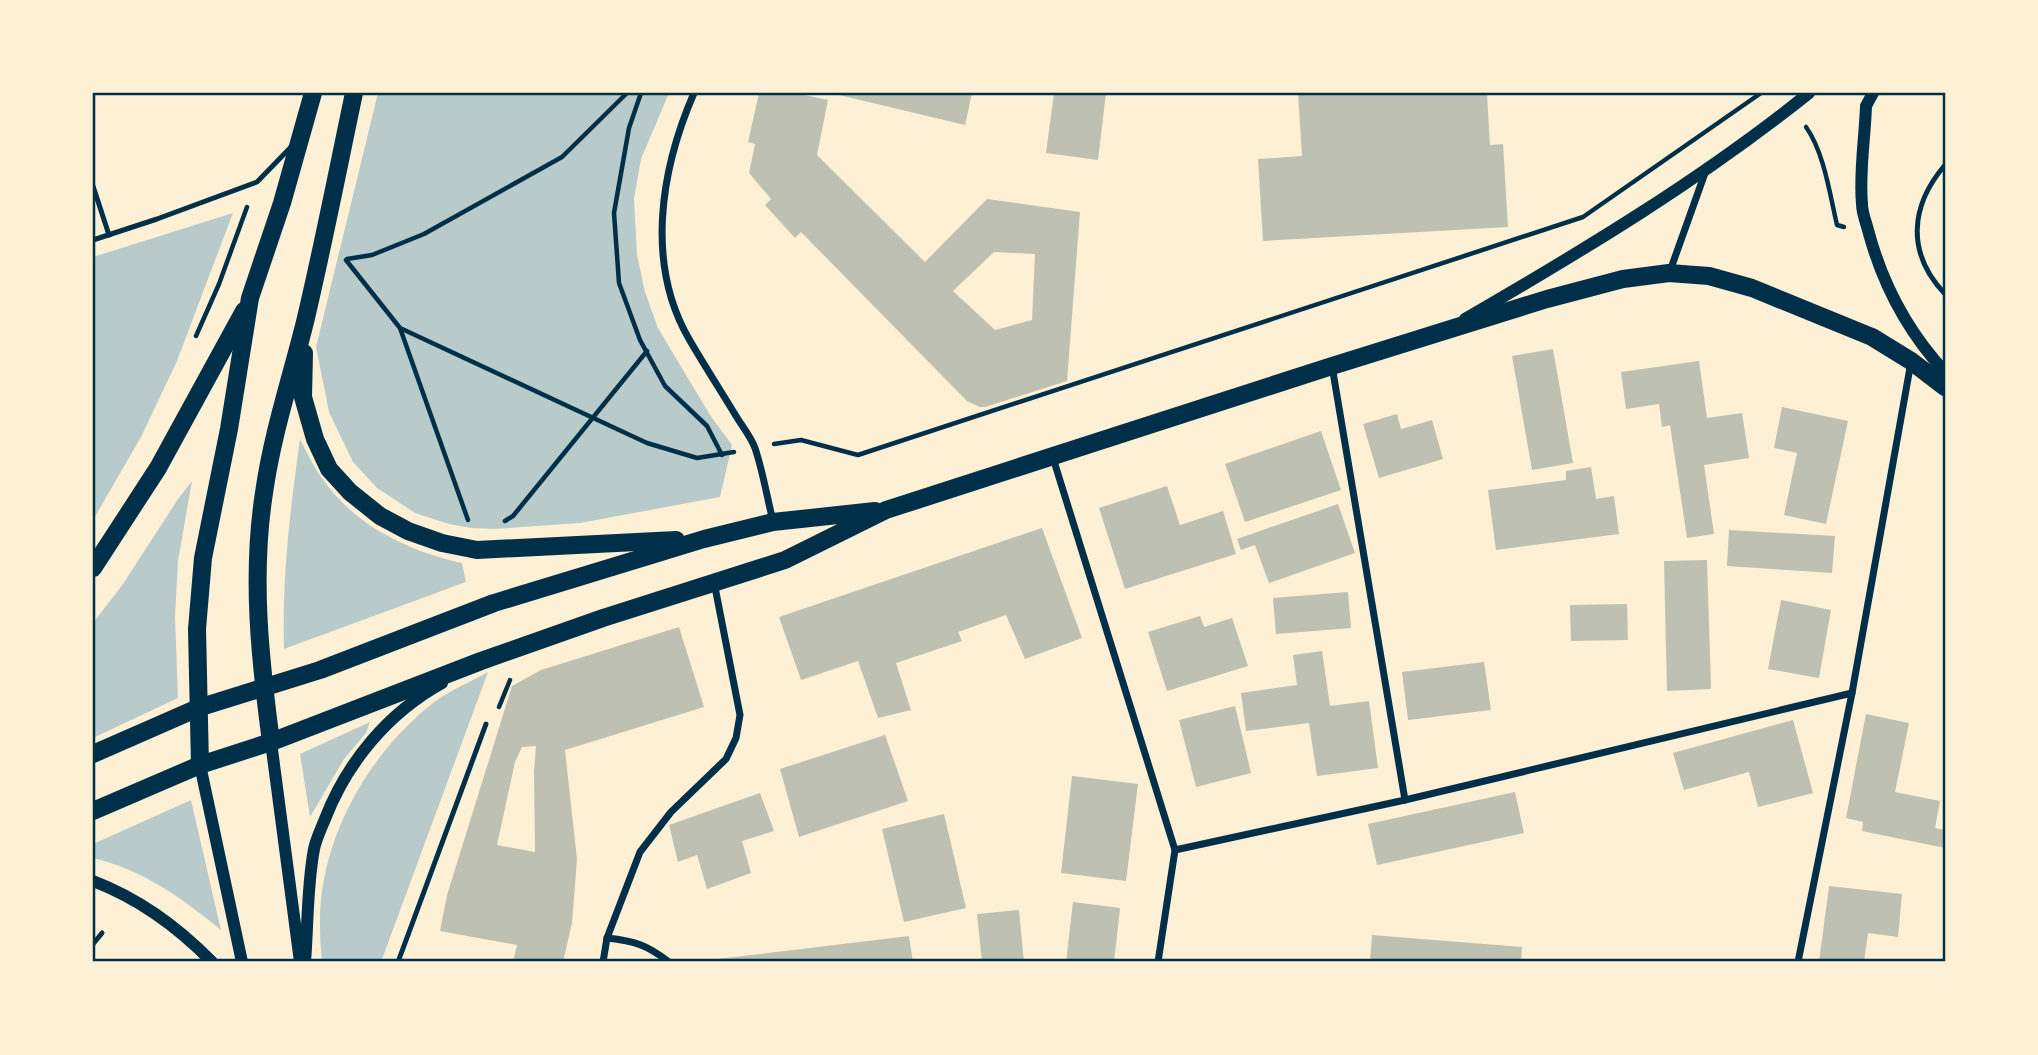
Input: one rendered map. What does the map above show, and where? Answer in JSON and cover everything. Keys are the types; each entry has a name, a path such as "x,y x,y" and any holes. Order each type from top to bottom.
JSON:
{"main road":[{"path":"200,765 197,629 203,558 229,429 250,298 313,93"},
{"path":"271,742 258,628 257,571 264,494 354,93"},
{"path":"93,811 200,765 271,742 481,661 714,581 785,560 886,510 1332,366 1547,299 1623,279 1669,273 1709,276 1752,288 1872,337 1911,361 1945,387"},
{"path":"93,568 158,468 250,298"},
{"path":"305,320 303,397 315,439 330,469 351,492 380,516 408,531 442,543 477,550 704,539"},
{"path":"93,754 198,708 320,670 495,603 704,539 773,522 886,510"}],"street":[{"path":"694,93 679,127 667,171 662,214 663,255 671,293 687,335 754,446 773,522"},
{"path":"1443,332 1595,243 1706,169 1809,93"},
{"path":"1873,93 1866,106 1862,205 1865,219 1876,260 1889,289 1904,316 1945,372"},
{"path":"1669,273 1706,169"},
{"path":"1798,962 1852,693 1911,361"},
{"path":"1332,366 1405,800"},
{"path":"1053,458 1175,850 1158,962"},
{"path":"603,962 607,939 640,852 671,812 726,759 736,738 740,715 714,581"},
{"path":"302,962 314,848 332,799 347,772 374,738 422,694 481,661"},
{"path":"1175,850 1405,800 1852,693"},
{"path":"271,742 302,962"},
{"path":"200,765 242,962"},
{"path":"93,881 123,893 157,913 186,936 212,962"},
{"path":"607,939 634,941 669,962"}],"lane":[{"path":"93,240 257,182 301,138"},
{"path":"1945,164 1926,193 1917,226 1923,264 1945,294"},
{"path":"93,186 110,235"},
{"path":"398,962 486,724"},
{"path":"93,944 102,933"}],"path":[{"path":"471,527 400,328 345,259 372,254 424,234 562,157 627,93"},
{"path":"400,328 647,443 697,458 722,456 754,446 801,440 858,456 1583,217 1761,93"},
{"path":"501,524 513,516 647,351"}],"shaded area":[{"path":"378,93 669,93 641,159 634,199 637,255 645,292 658,328 710,415 732,445 720,497 580,523 471,528 415,513 377,488 353,462 329,412 316,347"},
{"path":"233,213 177,361 141,437 93,520 93,257"},
{"path":"300,439 321,477 349,509 383,534 421,551 462,563 466,582 284,649 284,595"},
{"path":"192,481 178,561 175,617 178,698 93,738 93,623 123,584"},
{"path":"488,672 381,962 322,962 322,894 337,833 350,804 384,751 405,728 442,697"},
{"path":"370,722 366,733 344,759 310,817 300,754"},
{"path":"191,800 221,930 161,886 129,870 93,858 93,844"}],"building":[{"path":"759,93 795,93 828,100 817,155 925,262 987,199 1080,212 1067,381 985,407 967,401 801,232 795,238 765,205 771,199 749,173 755,144 748,142","holes":["994,252 1035,254 1032,320 995,330 953,291"]},
{"path":"831,93 972,93 965,125"},
{"path":"1054,93 1106,93 1098,160 1046,153"},
{"path":"1298,93 1487,93 1490,145 1503,144 1508,227 1263,241 1258,159 1302,156"},
{"path":"1553,349 1573,463 1532,470 1512,356"},
{"path":"1699,361 1707,418 1742,413 1749,458 1704,465 1714,534 1687,538 1670,425 1662,427 1659,404 1626,409 1621,372"},
{"path":"1782,407 1848,421 1826,524 1784,515 1797,453 1774,448"},
{"path":"1397,414 1401,429 1432,420 1443,459 1379,478 1363,424"},
{"path":"1321,431 1341,490 1245,522 1225,464"},
{"path":"1591,467 1596,499 1614,496 1619,534 1496,550 1488,490 1566,480 1566,471"},
{"path":"1167,486 1180,525 1223,511 1236,554 1125,589 1099,508"},
{"path":"1338,504 1355,553 1269,583 1255,545 1241,550 1237,539"},
{"path":"1042,528 1082,638 1025,659 1006,615 958,632 962,641 896,663 911,710 878,718 858,661 801,680 779,617"},
{"path":"1729,530 1835,536 1832,573 1727,566"},
{"path":"1707,560 1711,689 1667,691 1664,561"},
{"path":"1348,592 1351,628 1276,634 1273,598"},
{"path":"1781,600 1831,610 1819,678 1768,669"},
{"path":"1627,604 1628,640 1571,641 1570,605"},
{"path":"1200,616 1204,627 1232,618 1248,666 1167,691 1148,632"},
{"path":"679,627 704,707 565,750 577,859 572,923 563,962 513,962 517,945 440,931 447,895 512,686 541,670","holes":["536,746 535,852 497,845 515,762 522,747"]},
{"path":"1322,651 1330,706 1369,701 1378,768 1317,776 1309,723 1246,731 1241,693 1297,685 1293,655"},
{"path":"1484,662 1491,710 1408,720 1402,672"},
{"path":"1235,706 1251,773 1196,787 1179,720"},
{"path":"1866,714 1909,723 1895,792 1940,801 1935,828 1945,830 1945,848 1862,831 1863,822 1846,818"},
{"path":"1793,720 1813,793 1758,807 1749,772 1684,790 1673,753"},
{"path":"885,735 908,801 799,837 780,769"},
{"path":"1072,776 1138,784 1126,881 1061,873"},
{"path":"1515,792 1524,833 1377,865 1368,824"},
{"path":"760,793 774,831 742,841 751,873 707,889 697,855 678,862 669,825"},
{"path":"944,814 966,908 904,922 882,829"},
{"path":"1829,886 1902,894 1898,937 1868,933 1864,962 1819,962"},
{"path":"1073,902 1120,908 1114,962 1066,962"},
{"path":"1019,910 1024,962 982,962 977,914"},
{"path":"1372,935 1522,947 1521,962 1370,962"},
{"path":"909,936 913,962 709,962 709,960"}]}
